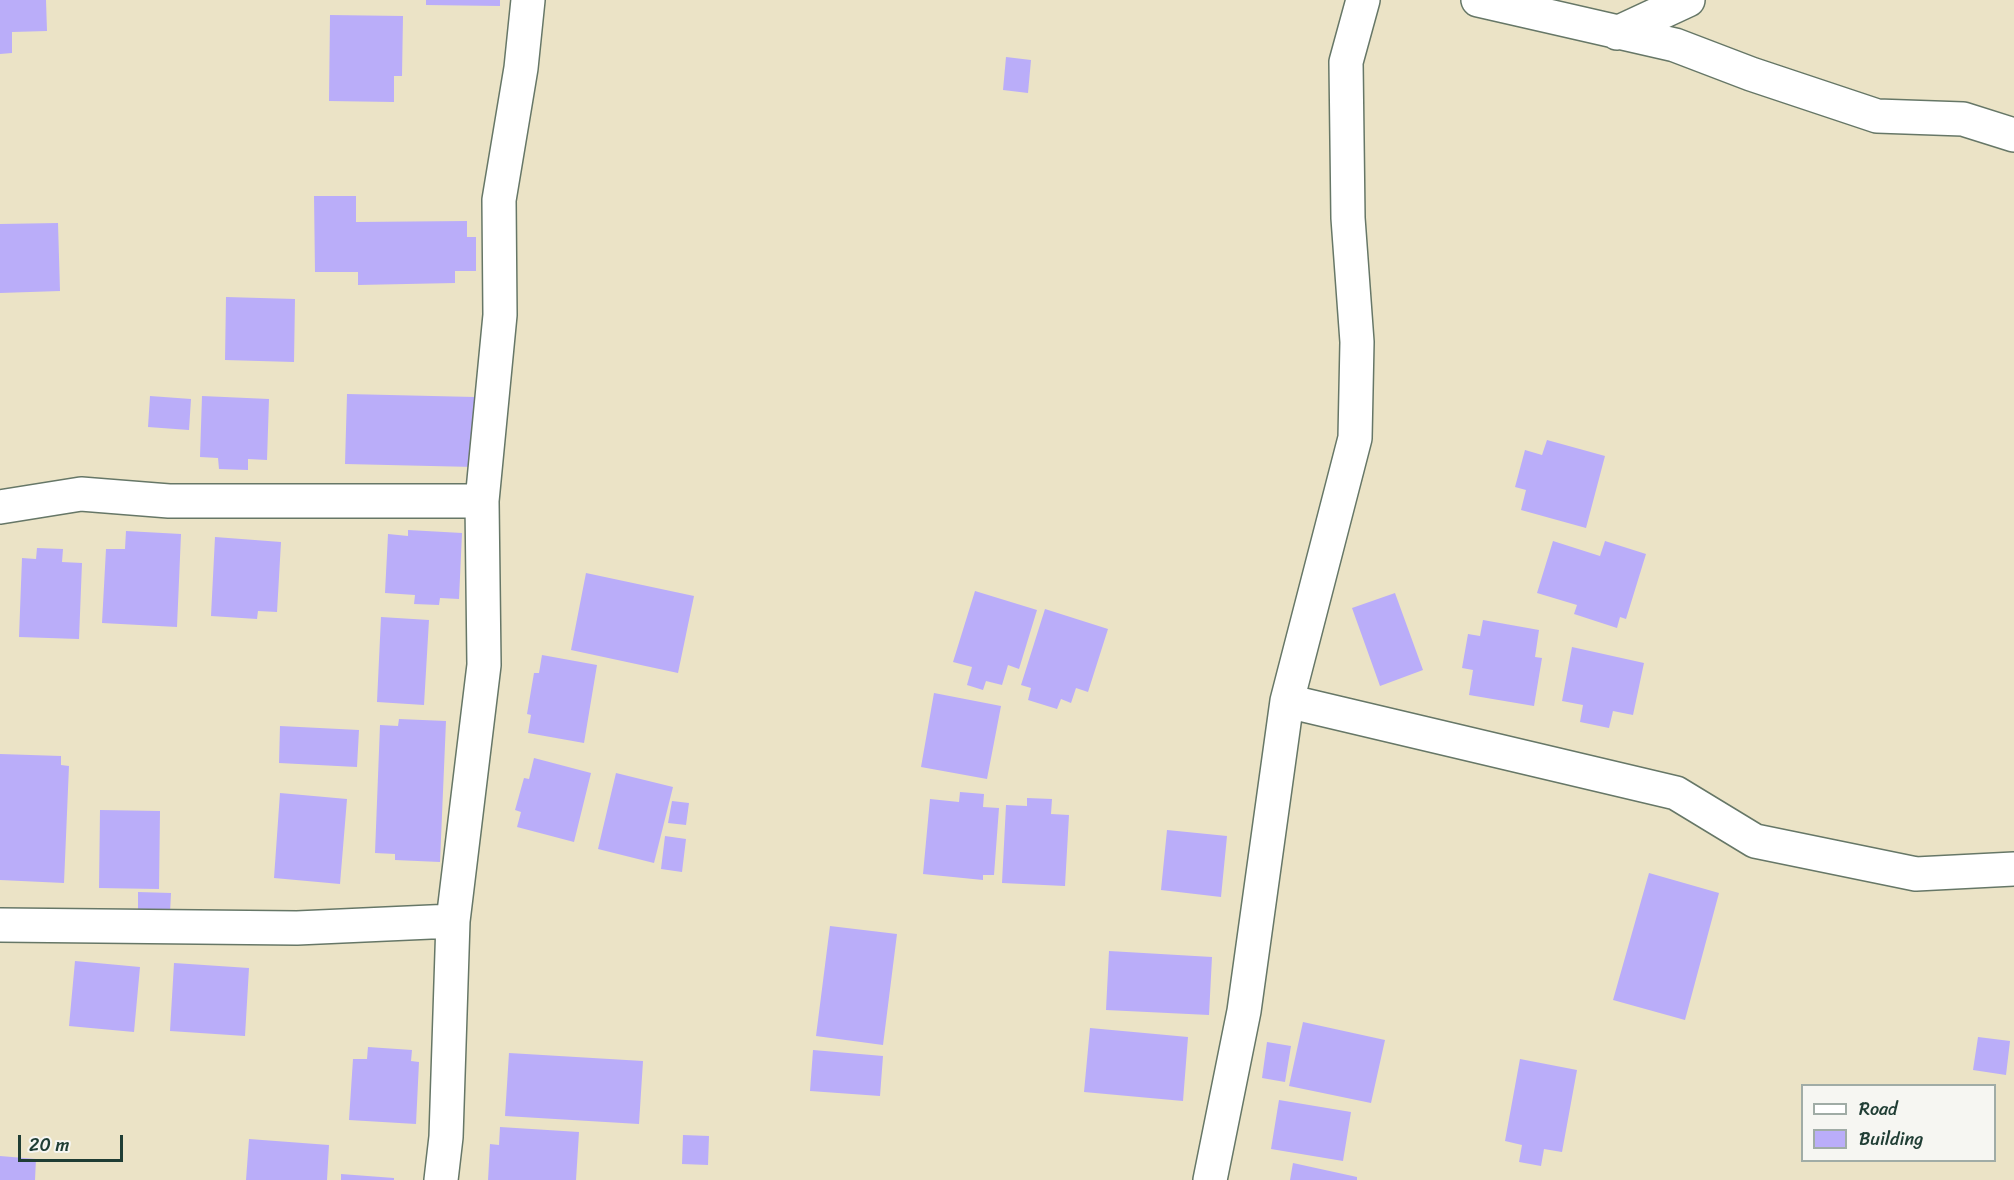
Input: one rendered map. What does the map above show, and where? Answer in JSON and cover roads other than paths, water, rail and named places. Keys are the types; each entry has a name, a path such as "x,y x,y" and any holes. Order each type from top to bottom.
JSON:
{"street":[{"path":"441,1180 447,1137 453,921 484,665 482,501 500,315 499,200 521,68 528,0"},
{"path":"1210,1180 1244,1011 1287,701 1355,438 1357,342 1348,218 1347,62 1363,0"},
{"path":"1478,0 1675,45 1877,117 1963,119 2014,135"},
{"path":"1617,33 1688,0"},
{"path":"0,507 81,494 169,501 482,501"},
{"path":"1287,701 1677,793 1755,841 1916,874 2014,869"},
{"path":"0,925 297,927 453,921"}]}
